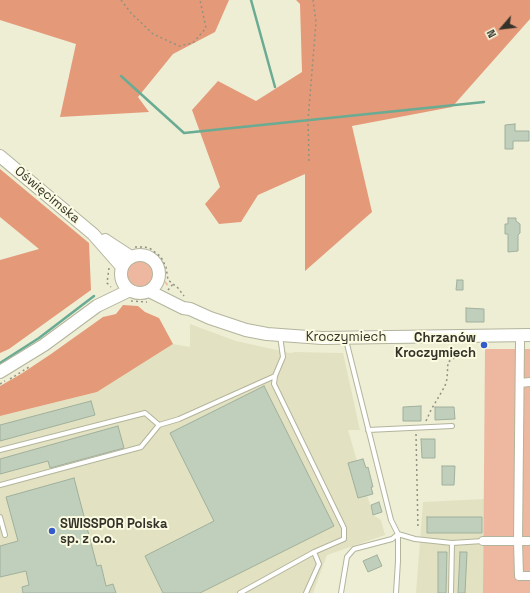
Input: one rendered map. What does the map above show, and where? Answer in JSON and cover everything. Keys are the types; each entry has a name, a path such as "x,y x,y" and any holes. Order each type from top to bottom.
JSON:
{"main road":[{"name":"Oświęcimska","path":"0,156 93,234 121,272"},
{"name":"Oświęcimska","path":"93,234 132,252"},
{"path":"97,306 121,272 125,261 132,252 137,255 143,255 154,261 158,267 159,273 156,284 149,291 139,293 130,290 123,282 121,272"},
{"name":"Kroczymiech","path":"158,279 161,284 190,308 226,324 246,330 280,336 525,338"},
{"path":"0,372 44,345 97,306 130,290"},
{"name":"Kroczymiech","path":"149,291 183,308 190,308"}],"street":[{"path":"525,338 520,382 518,541 519,576 530,576"},
{"path":"520,382 530,382"},
{"path":"483,541 530,541"}],"lane":[{"path":"242,593 270,575 314,552 344,539 344,528 274,384 275,376 283,357 280,336"},
{"path":"346,337 391,520 398,534 396,593"},
{"path":"0,486 141,448 159,425 179,418 275,376"},
{"path":"0,450 145,413 159,425"},
{"path":"368,430 452,426"},
{"path":"0,517 5,535"},
{"path":"398,534 415,539 452,542 483,541"},
{"path":"341,593 347,557 354,549 392,539 398,534"},
{"path":"451,593 452,542"},
{"path":"306,593 320,564 314,552"}],"path":[{"path":"121,0 131,13 153,34 179,46 193,43 206,28 200,0"},
{"path":"309,161 308,120 316,22 313,0"},
{"path":"132,252 145,247 151,249 161,257 166,267 168,280 181,292"},
{"path":"424,427 431,410 445,386 448,362 474,345"},
{"path":"416,428 418,529"}],"shaded area":[{"path":"0,0 229,0 215,32 173,54 138,97 149,112 60,117 76,44 0,20"},
{"path":"296,0 530,0 530,19 452,107 352,126 372,212 305,271 305,174 258,195 241,222 219,224 205,204 220,187 192,110 218,81 256,101 302,72 300,4"},
{"path":"0,169 89,243 91,290 9,349 0,353 0,260 39,249 0,217"},
{"path":"129,250 144,250 155,255 162,264 165,281 168,284 167,286 164,281 161,265 156,258 146,252 132,252"},
{"path":"140,261 149,265 153,274 149,283 140,287 131,283 127,274 131,265"},
{"path":"123,305 138,306 145,312 159,318 173,344 97,392 0,416 0,386 51,354 103,317 116,314"},
{"path":"190,324 236,341 290,353 343,353 360,430 348,430 373,515 381,520 385,535 327,555 313,593 0,593 0,416 97,392 173,344 190,347"},
{"path":"485,349 530,349 530,593 483,593"},
{"path":"484,499 483,593 416,593 423,502"}],"building":[{"path":"515,124 515,131 529,131 529,141 513,141 513,149 505,149 505,125"},
{"path":"508,218 516,218 516,221 520,224 518,251 508,252 508,234 505,234 505,224 508,224"},
{"path":"457,280 463,280 463,290 456,290"},
{"path":"466,308 484,309 484,322 466,322"},
{"path":"264,386 334,526 200,593 163,593 145,556 214,521 170,433"},
{"path":"91,401 95,415 0,441 0,425"},
{"path":"421,406 421,421 403,421 403,407"},
{"path":"435,407 454,407 455,419 435,420"},
{"path":"118,426 124,448 50,468 48,461 0,474 0,459"},
{"path":"421,439 435,439 435,458 422,458"},
{"path":"363,459 366,468 368,467 373,487 371,487 373,494 358,498 348,463"},
{"path":"442,466 455,466 454,485 442,485"},
{"name":"SWISSPOR Polska sp. z o.o.","path":"74,478 97,566 101,565 106,586 113,584 116,593 23,593 22,587 29,585 26,571 0,577 0,546 18,541 6,497"},
{"path":"379,502 382,512 373,515 371,505"},
{"path":"427,517 482,517 482,533 427,533"},
{"path":"438,552 447,552 446,593 438,593"},
{"path":"460,552 467,552 465,593 458,593"},
{"path":"377,555 382,566 368,572 363,561"}],"waterway":[{"path":"251,0 275,87"},
{"path":"121,76 184,133 484,102"},
{"path":"0,363 39,338 94,296"}],"place":[{"name":"Chrzanów Kroczymiech","path":"484,345"},
{"name":"SWISSPOR Polska sp. z o.o.","path":"52,531"}]}
